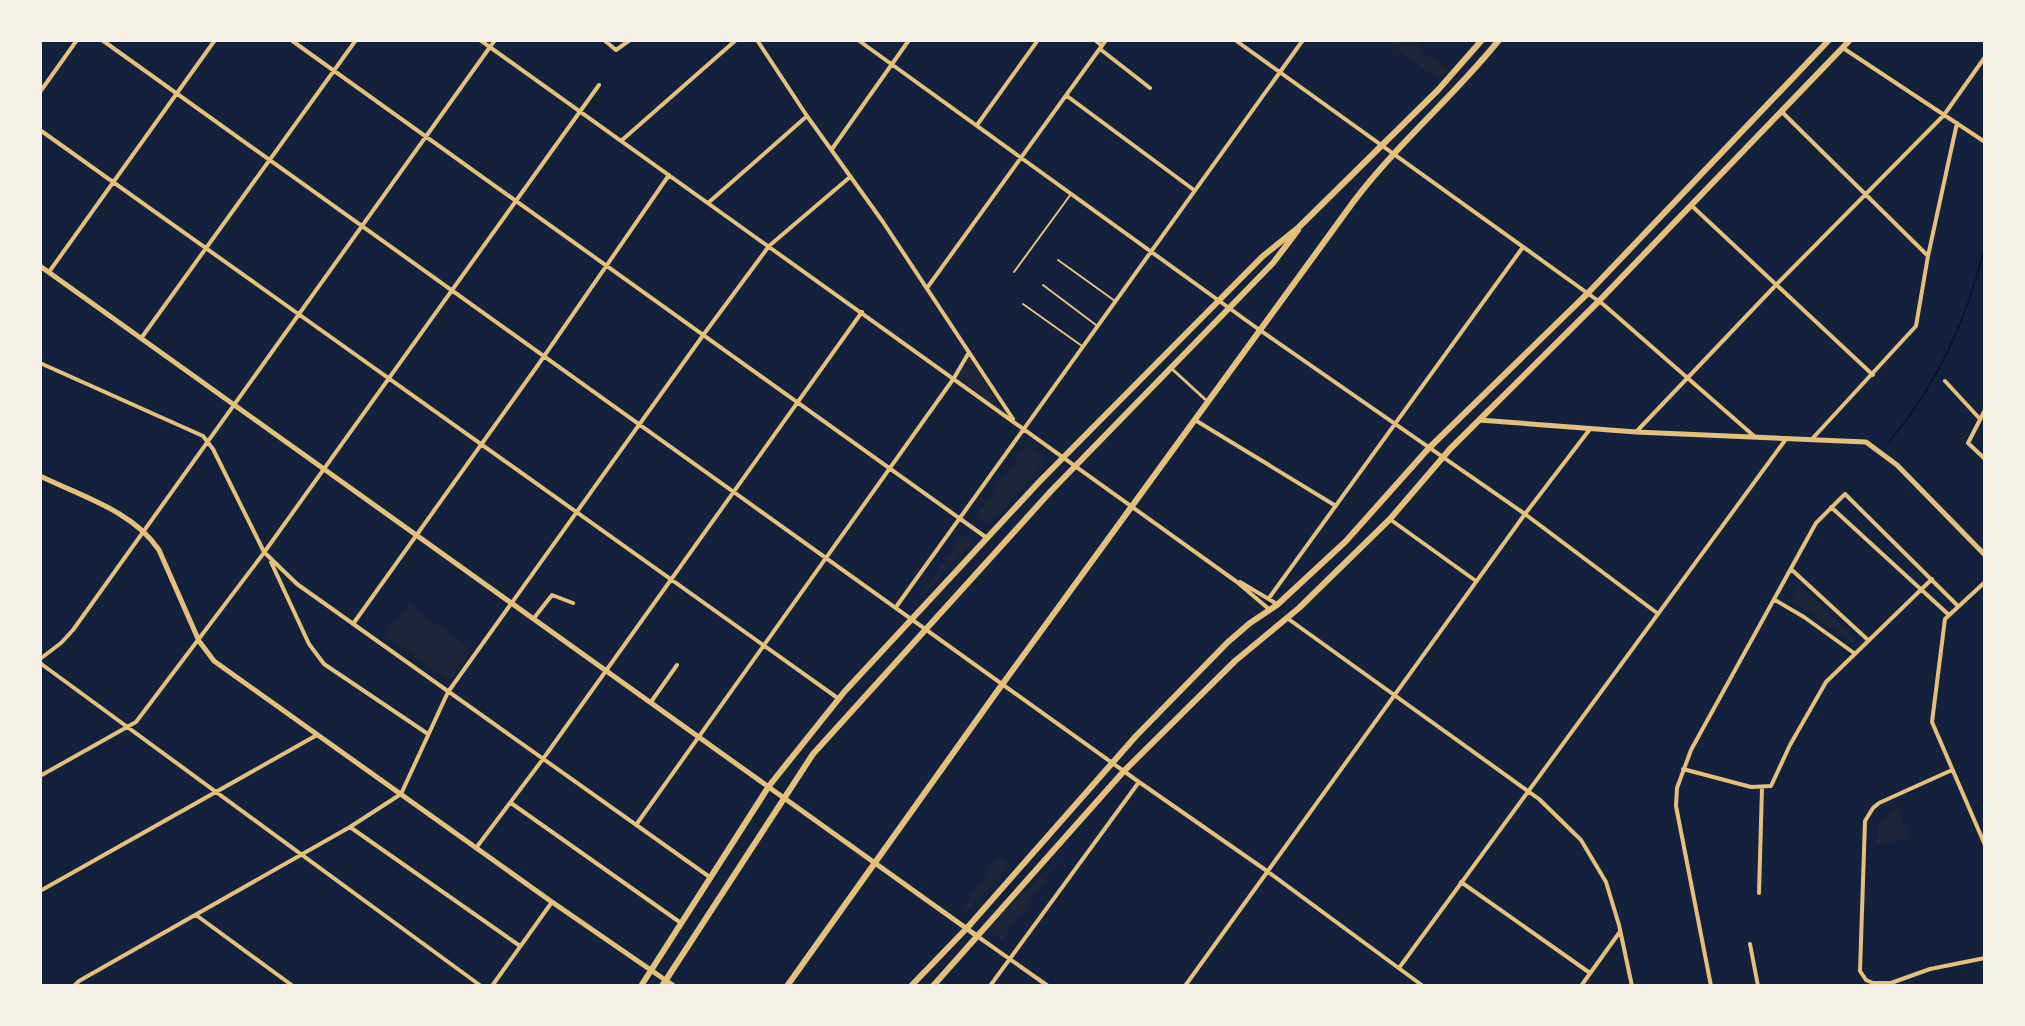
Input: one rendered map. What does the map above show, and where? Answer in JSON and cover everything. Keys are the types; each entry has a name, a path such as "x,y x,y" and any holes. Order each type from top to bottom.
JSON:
{"main road":[{"path":"641,986 769,786 839,699 1063,457 1276,244 1299,227 1438,90 1482,40"},
{"path":"787,986 1002,684 1354,201 1392,153 1450,97 1499,40"},
{"path":"911,986 967,928 1112,762 1228,642 1277,605 1346,541 1428,449 1588,293 1829,40"},
{"path":"933,986 1124,771 1243,653 1299,608 1390,519 1441,458 1692,206 1850,40"},
{"path":"664,983 813,754 999,547 1279,257 1299,227"},
{"path":"987,538 999,547"}],"street":[{"path":"40,92 77,40"},
{"path":"102,40 1267,871 1423,986"},
{"path":"49,272 215,40"},
{"path":"291,40 987,538"},
{"path":"142,337 356,40"},
{"path":"480,40 1237,582 1270,610"},
{"path":"481,986 126,728 40,661 73,630 495,40"},
{"path":"604,40 611,48 619,49 630,40"},
{"path":"621,141 736,40"},
{"path":"757,40 1015,423"},
{"path":"858,40 1261,331 1525,514 1657,613"},
{"path":"831,149 909,40"},
{"path":"977,125 1038,40"},
{"path":"1095,40 1150,88"},
{"path":"927,289 1106,40"},
{"path":"1235,40 1599,301 1756,438"},
{"path":"896,607 1303,40"},
{"path":"1842,48 1985,142"},
{"path":"1636,432 1944,115 1985,57"},
{"path":"40,776 136,722 264,552 599,85"},
{"path":"1066,96 1194,190"},
{"path":"1782,112 1928,256"},
{"path":"708,203 807,116"},
{"path":"1812,439 1916,326 1957,123"},
{"path":"40,130 839,699"},
{"path":"353,624 544,357 669,175"},
{"path":"74,986 350,827 401,794 448,692 704,334 769,246 850,177"},
{"path":"1692,206 1873,375"},
{"path":"1269,598 1523,247"},
{"path":"40,266 1048,986"},
{"path":"476,848 862,312"},
{"path":"636,825 968,354"},
{"path":"40,363 209,441 264,552 297,584 711,878"},
{"path":"1171,368 1208,402"},
{"path":"1945,381 1980,419"},
{"path":"1985,410 1968,443 1985,459"},
{"path":"1195,420 1336,506"},
{"path":"1479,420 1636,432 1859,441 1873,445 1897,465 1985,555"},
{"path":"1185,986 1476,581 1590,429"},
{"path":"1399,968 1786,439"},
{"path":"40,476 125,517 144,531 159,550 199,641 214,661 652,970 664,983 674,986"},
{"path":"1711,986 1677,822 1676,796 1683,769 1808,536 1845,494 1957,605"},
{"path":"1831,507 1949,615"},
{"path":"1390,519 1476,581"},
{"path":"271,560 271,568 316,655 324,664 428,734"},
{"path":"1792,570 1868,640"},
{"path":"1683,769 1762,788 1773,783 1790,745 1823,687 1932,579"},
{"path":"1237,582 1277,605"},
{"path":"1985,582 1957,605 1943,630 1932,722 1985,845"},
{"path":"284,592 288,585 297,584"},
{"path":"534,618 552,595 573,603"},
{"path":"1775,600 1854,653"},
{"path":"1287,617 1561,819 1588,850 1606,882 1632,986"},
{"path":"651,702 677,665"},
{"path":"40,891 319,734"},
{"path":"1952,770 1879,803 1868,814 1862,831 1860,971 1866,980 1882,984 1941,966 1985,958"},
{"path":"990,986 1139,782"},
{"path":"1759,893 1762,788"},
{"path":"511,803 681,923"},
{"path":"350,827 520,946"},
{"path":"1461,882 1590,973"},
{"path":"492,986 552,902"},
{"path":"196,915 293,986"},
{"path":"1581,986 1620,931"},
{"path":"1750,944 1758,986"}],"lane":[{"path":"1014,272 1071,193"},
{"path":"1058,260 1116,302"},
{"path":"1043,285 1098,326"},
{"path":"1023,304 1083,347"}],"shaded area":[{"path":"1391,40 1422,40 1419,46 1424,54 1449,69 1439,80 1388,43"},
{"path":"969,357 1003,411 957,378"},
{"path":"1027,445 1045,462 991,522 986,523 976,516"},
{"path":"963,534 971,539 971,544 913,606"},
{"path":"1798,584 1854,637 1856,642 1791,600"},
{"path":"408,604 472,650 449,681 385,636"},
{"path":"1898,808 1909,839 1875,844 1881,819"},
{"path":"1064,854 1003,939 1006,943 987,929"},
{"path":"998,858 1010,866 966,911 962,908"}],"waterway":[{"path":"1889,442 1922,397 1949,350 1969,300 1985,246"}]}
